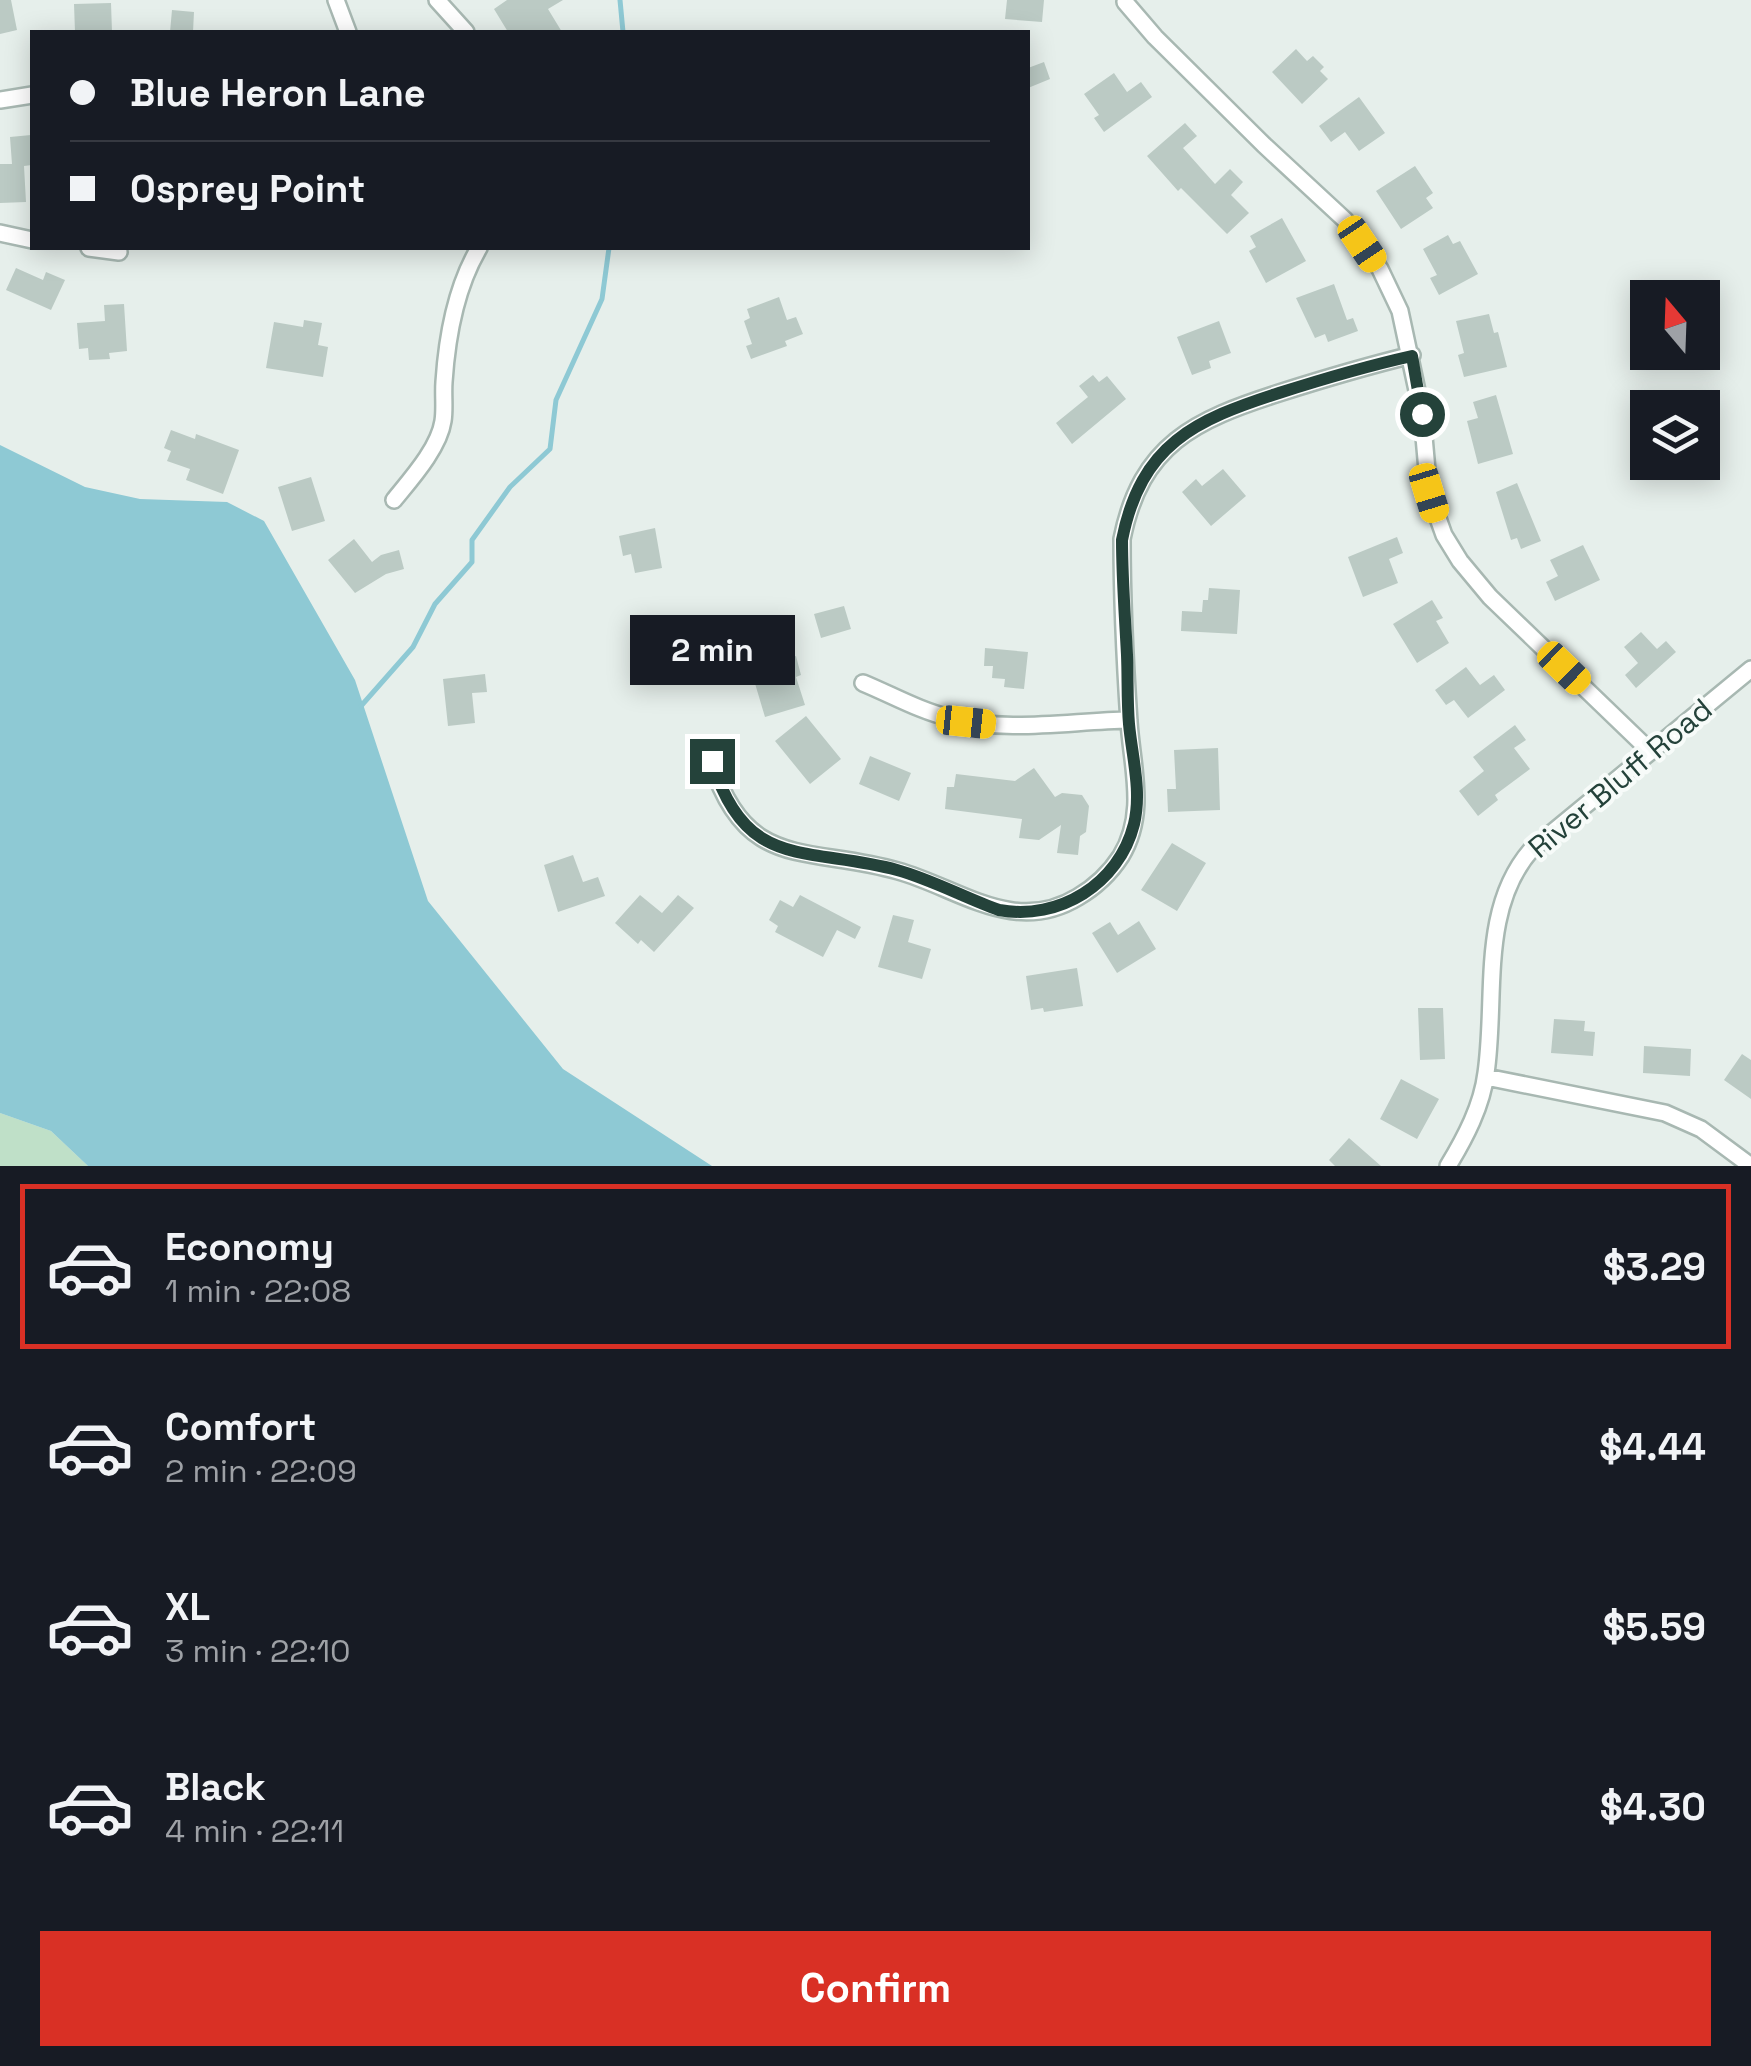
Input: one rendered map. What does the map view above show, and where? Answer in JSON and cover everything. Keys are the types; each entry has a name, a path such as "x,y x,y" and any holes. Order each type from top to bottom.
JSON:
{"street":[{"path":"336,0 347,30"},
{"path":"437,0 464,30"},
{"path":"1125,2 1264,145 1346,220 1391,289 1412,356 1429,493 1444,534 1490,597 1650,751"},
{"path":"0,100 30,95"},
{"path":"0,232 30,240"},
{"path":"104,250 119,252"},
{"path":"394,500 444,424 444,379 452,321 464,278 479,250"},
{"path":"712,761 729,806 750,830 794,854 894,869 999,910 1028,913 1058,907 1087,892 1122,854 1137,808 1129,720 1122,540 1128,512 1159,458 1182,434 1213,415 1357,368 1412,356"},
{"name":"River Bluff Road","path":"1448,1166 1469,1126 1486,1077 1496,924 1510,876 1531,850 1751,669"},
{"path":"864,683 966,722 1027,725 1129,720"},
{"path":"1486,1077 1665,1113 1702,1129 1730,1160 1751,1166"}],"green space":[{"path":"0,1113 51,1131 88,1166 0,1166"}],"water":[{"path":"0,445 85,487 140,499 227,502 264,521 355,680 428,901 563,1069 712,1166 88,1166 51,1131 0,1113"}],"building":[{"path":"0,0 11,0 17,30 0,34"},
{"path":"507,0 563,0 548,9 561,30 507,30 494,9"},
{"path":"1007,0 1044,0 1042,22 1005,19"},
{"path":"111,3 112,30 75,30 74,4"},
{"path":"172,10 194,12 193,30 170,30"},
{"path":"1296,49 1307,61 1313,56 1324,67 1320,71 1328,79 1302,104 1272,72"},
{"path":"1044,62 1050,79 1030,87 1030,67"},
{"path":"1114,73 1127,92 1141,82 1152,97 1104,132 1094,118 1099,115 1084,94"},
{"path":"1359,97 1385,133 1359,151 1345,132 1331,142 1319,126"},
{"path":"1185,123 1197,136 1183,148 1215,184 1230,169 1243,182 1231,195 1249,213 1227,234 1181,188 1178,191 1147,156"},
{"path":"30,135 30,165 24,166 26,202 0,203 0,164 12,164 10,137"},
{"path":"1415,166 1433,193 1426,198 1433,208 1401,229 1376,191"},
{"path":"1282,218 1306,261 1266,283 1249,251 1256,247 1250,236"},
{"path":"1448,235 1453,244 1460,241 1478,274 1439,295 1430,278 1437,275 1423,249"},
{"path":"16,268 43,280 46,272 65,280 51,310 6,290"},
{"path":"1334,284 1347,320 1353,318 1358,331 1328,342 1325,334 1315,338 1296,298"},
{"path":"779,297 787,320 796,317 803,334 785,341 787,346 751,359 746,346 752,344 744,321 750,318 747,309"},
{"path":"124,304 127,351 109,353 110,359 89,360 88,348 79,349 77,323 105,321 104,305"},
{"path":"1489,314 1507,367 1464,377 1458,355 1464,353 1456,321"},
{"path":"304,320 322,323 318,345 328,347 323,377 266,368 274,322 303,327"},
{"path":"1219,321 1231,353 1209,361 1211,368 1192,375 1177,337"},
{"path":"1093,375 1099,382 1107,376 1126,399 1072,444 1056,423 1088,397 1079,386"},
{"path":"1496,395 1513,454 1478,464 1467,421 1478,418 1473,402"},
{"path":"171,430 195,439 196,434 239,450 223,494 186,480 190,469 167,461 171,451 164,448"},
{"path":"1223,469 1246,496 1211,526 1182,492 1196,479 1202,486"},
{"path":"311,477 325,521 292,531 278,487"},
{"path":"1517,483 1541,541 1521,549 1517,538 1511,540 1496,492"},
{"path":"655,528 662,568 635,573 631,554 623,556 619,536"},
{"path":"1397,537 1403,553 1389,559 1398,583 1363,597 1348,557"},
{"path":"354,539 372,562 399,550 404,569 386,574 355,593 328,560"},
{"path":"1583,545 1600,580 1555,601 1546,582 1558,576 1550,560"},
{"path":"1209,588 1240,590 1237,634 1181,631 1182,611 1202,612"},
{"path":"1432,600 1443,618 1436,621 1449,643 1417,663 1393,624"},
{"path":"844,606 851,629 821,638 814,614"},
{"path":"1641,632 1657,649 1666,641 1676,652 1636,688 1625,675 1638,663 1624,647"},
{"path":"985,648 1028,652 1024,689 1004,687 1005,679 992,678 993,666 984,666"},
{"path":"796,656 801,675 796,677 805,705 765,717 751,670"},
{"path":"1466,667 1480,685 1494,675 1505,690 1468,718 1454,700 1446,705 1435,690"},
{"path":"485,674 487,692 472,693 475,723 448,726 443,679"},
{"path":"806,716 841,759 810,784 775,741"},
{"path":"1515,725 1526,740 1514,748 1530,769 1495,795 1498,800 1478,816 1459,791 1484,771 1473,757"},
{"path":"1218,748 1220,810 1168,812 1167,789 1176,789 1174,750"},
{"path":"870,756 911,773 899,801 859,784"},
{"path":"1034,768 1055,797 1062,793 1082,795 1089,806 1078,855 1057,853 1061,825 1039,840 1019,838 1022,819 945,809 947,787 954,787 956,774 1015,781"},
{"path":"1172,843 1206,863 1177,911 1141,890"},
{"path":"573,855 583,882 598,877 605,896 558,912 544,865"},
{"path":"640,895 662,913 678,895 694,908 654,952 641,940 638,944 615,923"},
{"path":"800,895 861,927 855,939 837,930 823,957 775,932 778,926 769,920 780,900 793,907"},
{"path":"893,915 914,920 908,942 931,949 922,979 878,967"},
{"path":"1139,921 1156,949 1117,973 1092,933 1110,922 1118,935"},
{"path":"1077,968 1083,1006 1031,1010 1026,976"},
{"path":"1418,1008 1443,1008 1445,1059 1420,1060"},
{"path":"1554,1019 1585,1021 1584,1031 1595,1032 1593,1056 1551,1053"},
{"path":"1644,1046 1691,1049 1690,1076 1643,1073"},
{"path":"1742,1054 1751,1060 1751,1099 1724,1080"},
{"path":"1401,1079 1439,1099 1417,1139 1380,1119"},
{"path":"1349,1138 1381,1166 1335,1166 1329,1160"}],"waterway":[{"path":"620,0 623,30"},
{"path":"361,706 413,647 435,604 472,562 472,540 510,487 550,449 556,400 602,299 609,250"}],"route":[{"path":"712,761 729,806 750,830 778,848 794,854 894,869 1014,913 1043,912 1072,901 1112,869 1134,824 1137,792 1129,720 1122,540 1128,512 1159,458 1182,434 1230,408 1357,368 1412,356 1422,414"}]}
